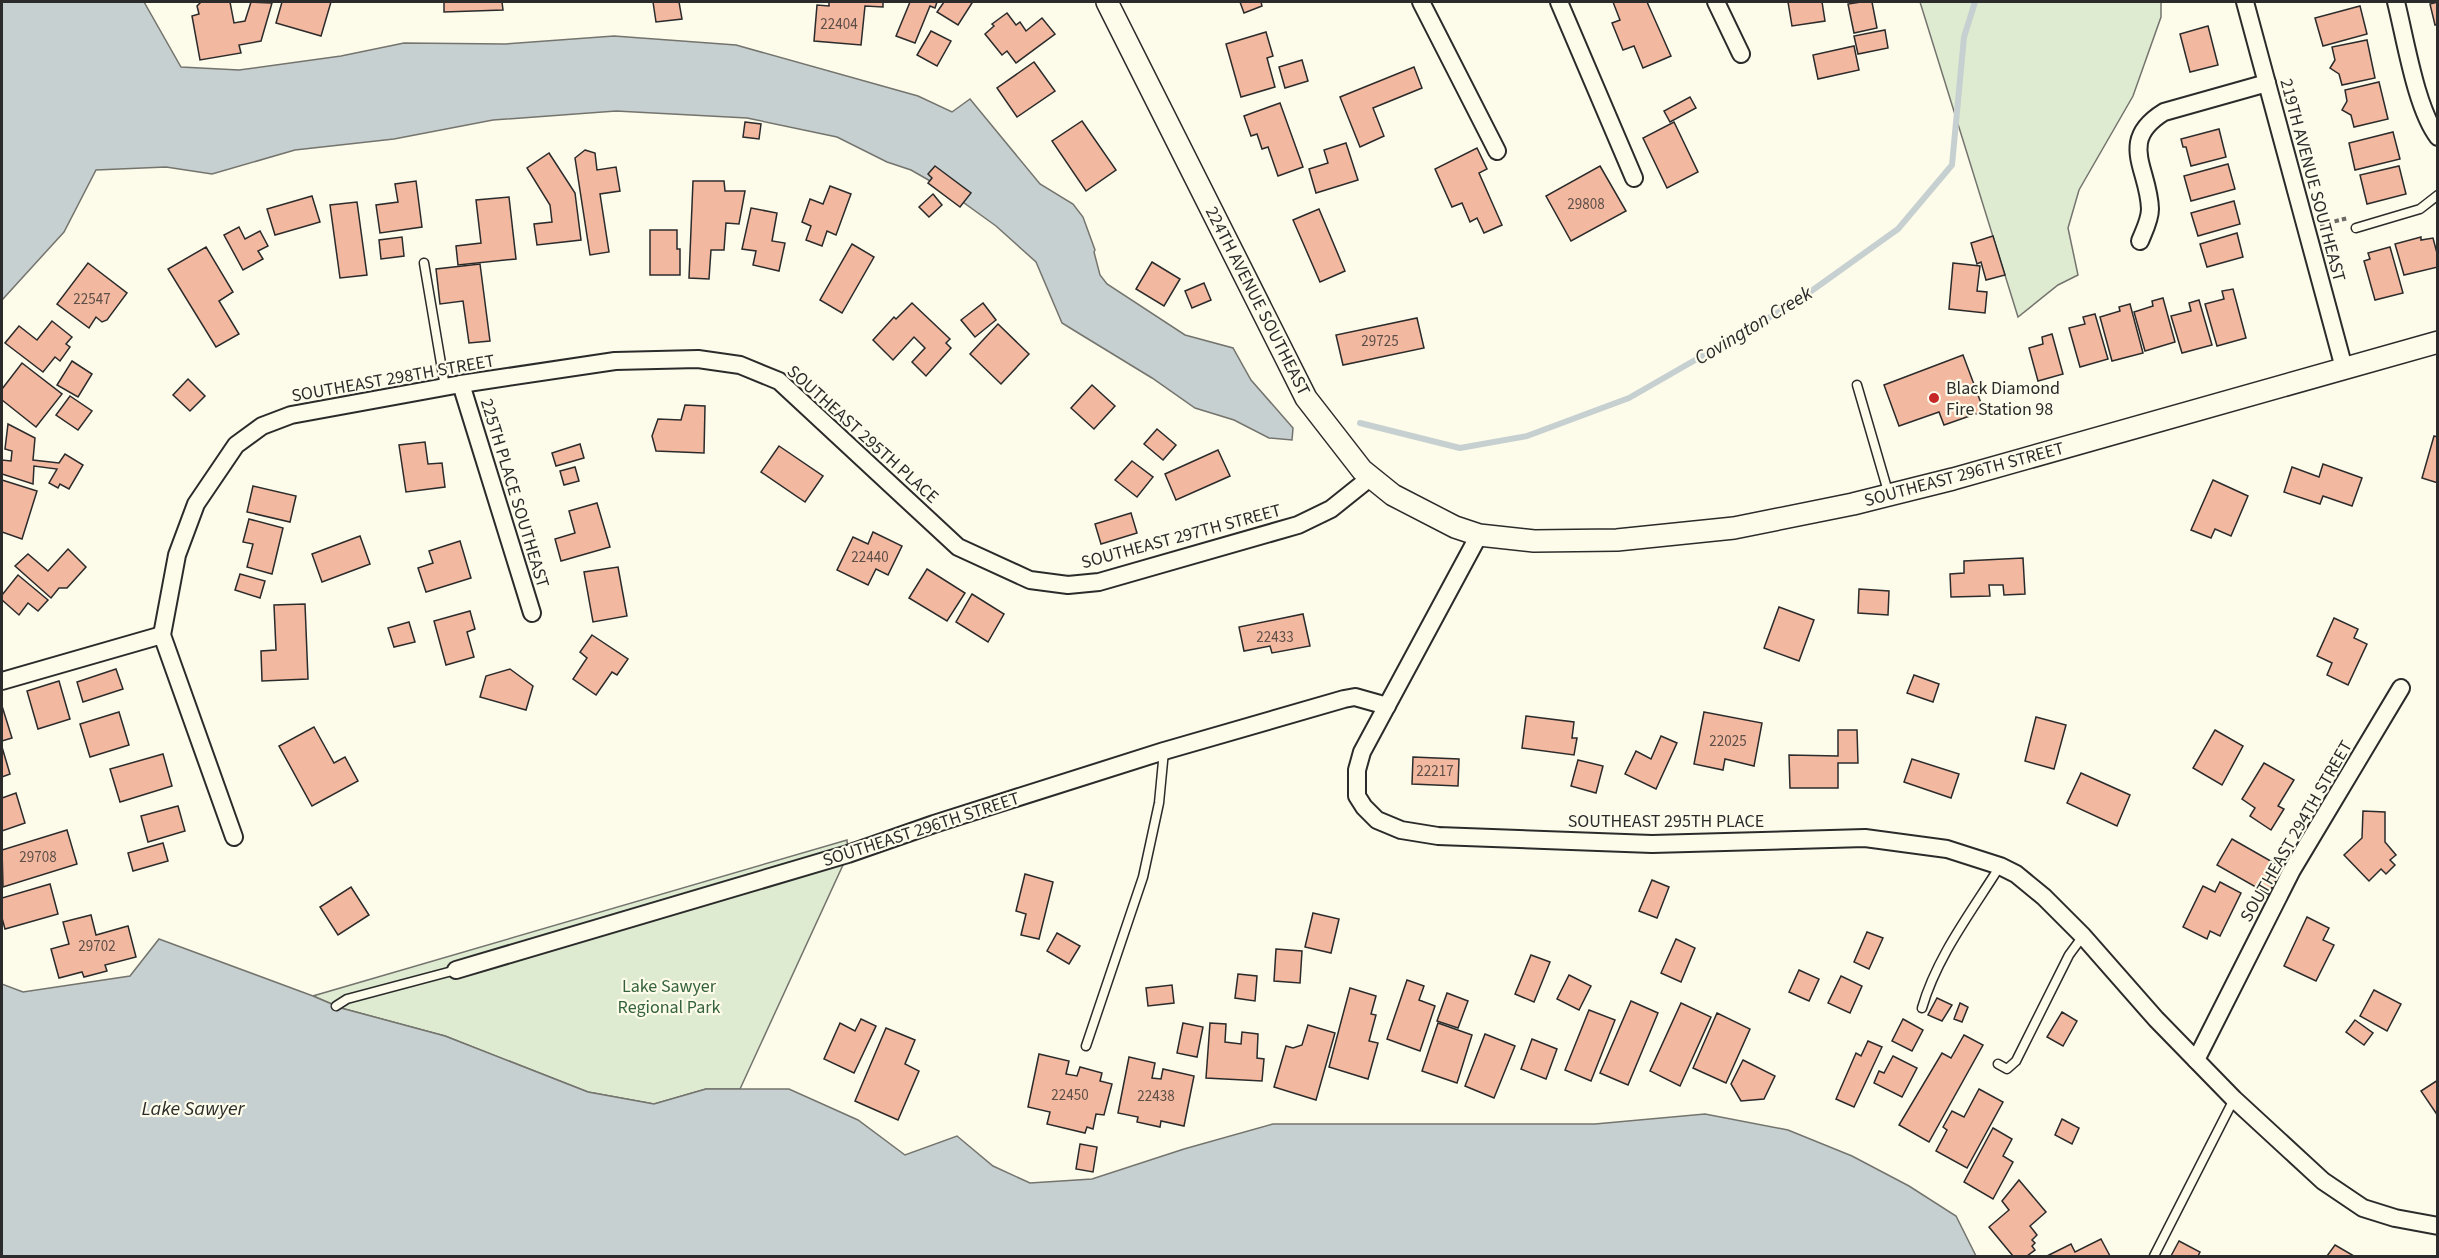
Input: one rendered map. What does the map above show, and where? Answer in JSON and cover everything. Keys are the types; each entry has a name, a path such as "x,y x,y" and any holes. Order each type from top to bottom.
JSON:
{"street":[{"name":"224TH AVENUE SOUTHEAST","path":"1107,2 1293,374 1327,427 1362,470 1393,495 1418,510 1479,535"},
{"path":"1421,2 1497,152"},
{"path":"1558,2 1634,178"},
{"path":"1716,2 1741,54"},
{"name":"219TH AVENUE SOUTHEAST","path":"2245,2 2343,368"},
{"path":"2396,2 2421,101 2431,128 2438,136"},
{"path":"2140,241 2150,209 2139,149 2143,130 2150,120 2164,112 2267,83"},
{"name":"SOUTHEAST 296TH STREET","path":"1479,535 1534,540 1617,540 1734,528 1889,495 1974,473 2438,342"},
{"name":"SOUTHEAST 298TH STREET","path":"162,634 177,555 196,504 236,445 261,426 291,415 453,386 615,361 698,359"},
{"name":"SOUTHEAST 295TH PLACE","path":"698,359 740,365 779,381 958,547"},
{"name":"225TH PLACE SOUTHEAST","path":"453,386 532,613"},
{"name":"SOUTHEAST 297TH STREET","path":"958,547 1030,580 1068,585 1099,582 1298,525 1331,509 1371,477"},
{"name":"SOUTHEAST 295TH PLACE","path":"1479,535 1362,752 1355,784 1357,796 1377,820 1401,830 1438,836 1652,844 1865,838 1947,849 2000,866 2016,874 2044,897 2083,936 2149,1012 2234,1099 2322,1181 2363,1208 2395,1218 2438,1226"},
{"path":"2,681 162,634 234,837"},
{"name":"SOUTHEAST 294TH STREET","path":"2196,1060 2292,870 2401,688"},
{"name":"SOUTHEAST 296TH STREET","path":"456,970 848,854 934,824 1164,751 1355,697 1387,706"}],"lane":[{"path":"2356,228 2420,209 2438,195"},
{"path":"424,263 453,386"},
{"path":"1857,385 1889,495"},
{"path":"1086,1046 1143,878 1159,803 1164,751"},
{"path":"1922,1008 1929,984 1950,945 2000,866"},
{"path":"1998,1064 2007,1069 2016,1061 2069,955 2083,936"},
{"path":"336,1006 347,999 456,970"},
{"path":"2154,1257 2234,1099"}],"green space":[{"path":"1920,2 2161,2 2161,17 2133,96 2079,190 2068,228 2078,275 2058,285 2018,317"},
{"name":"Lake Sawyer Regional Park","path":"847,840 848,854 740,1089 706,1089 654,1104 588,1092 445,1036 341,1008 313,996"}],"water":[{"path":"2,2 144,2 181,67 239,70 341,56 404,43 505,44 614,36 736,45 918,96 952,112 970,99 1040,184 1073,204 1083,217 1095,250 1100,275 1107,284 1185,335 1233,348 1251,380 1293,428 1292,440 1269,438 1234,420 1195,408 1152,378 1062,323 1036,262 996,226 946,190 911,170 887,162 837,137 747,118 616,111 493,120 394,139 295,150 212,174 166,167 96,170 64,232 2,300"},
{"name":"Lake Sawyer","path":"159,939 341,1008 445,1036 588,1092 654,1104 706,1089 789,1089 858,1120 905,1155 957,1136 993,1166 1030,1183 1092,1179 1184,1149 1273,1124 1595,1124 1705,1114 1788,1130 1852,1156 1909,1186 1956,1216 1976,1256 2,1256 2,984 23,992 130,976"}],"building":[{"path":"201,2 230,2 234,23 245,21 251,2 272,3 261,41 239,45 241,53 200,60 192,16 199,14 197,6"},
{"path":"282,2 331,2 321,36 276,23"},
{"path":"444,2 502,2 503,10 444,12"},
{"path":"653,2 679,2 682,19 656,22"},
{"path":"829,2 883,2 883,7 865,6 861,45 814,41 817,5 829,6"},
{"path":"910,2 937,2 935,8 930,6 915,43 896,36"},
{"path":"944,2 972,3 958,25 937,12"},
{"path":"1240,2 1261,2 1262,6 1244,13"},
{"path":"1613,2 1647,2 1671,56 1643,68 1634,46 1623,50 1612,23 1620,20"},
{"path":"1788,2 1822,2 1825,21 1792,26"},
{"path":"1872,2 1877,28 1854,33 1848,4"},
{"path":"2438,2 2438,24 2435,25 2430,4"},
{"path":"2360,6 2367,34 2323,46 2315,18"},
{"path":"1007,13 1016,25 1020,22 1026,31 1042,18 1055,34 1016,63 1007,51 1002,55 985,34 994,26 992,24"},
{"path":"2208,26 2218,65 2190,72 2180,34"},
{"path":"1885,30 1888,48 1858,54 1854,36"},
{"path":"931,31 951,41 937,66 917,55"},
{"path":"1266,32 1273,56 1267,58 1275,87 1241,97 1226,44"},
{"path":"2367,40 2375,78 2342,85 2339,74 2330,68 2335,60 2332,47"},
{"path":"1854,46 1859,70 1818,79 1813,55"},
{"path":"1302,60 1308,81 1285,88 1279,67"},
{"path":"1034,62 1055,91 1017,117 997,88"},
{"path":"1414,67 1422,88 1373,108 1384,136 1360,147 1340,97"},
{"path":"2379,82 2388,119 2354,127 2351,115 2342,110 2347,101 2345,90"},
{"path":"1690,97 1696,108 1670,122 1664,111"},
{"path":"1280,103 1303,167 1278,176 1268,147 1262,149 1257,134 1251,136 1244,116"},
{"path":"1082,121 1116,170 1086,191 1052,141"},
{"path":"745,122 761,124 759,139 743,137"},
{"path":"1674,122 1698,172 1667,188 1643,138"},
{"path":"2219,129 2226,157 2191,166 2186,147 2183,147 2181,139"},
{"path":"2393,132 2400,159 2355,170 2349,143"},
{"path":"1346,143 1358,180 1316,193 1309,169 1328,163 1324,150"},
{"path":"1477,148 1487,169 1479,173 1502,225 1484,233 1477,218 1470,222 1462,203 1452,207 1435,169"},
{"path":"585,150 595,153 597,170 616,167 620,191 600,194 609,252 590,255 575,158"},
{"path":"549,153 575,193 581,240 537,245 534,224 552,222 550,205 527,168"},
{"path":"2228,164 2235,189 2191,201 2184,176"},
{"path":"935,166 971,193 960,207 928,183 932,178 928,174"},
{"path":"1600,166 1626,211 1571,241 1546,196"},
{"path":"2399,166 2406,194 2367,204 2360,175"},
{"path":"416,181 422,227 380,233 376,205 398,202 395,184"},
{"path":"693,181 724,181 725,191 745,191 739,224 726,223 724,250 711,250 709,279 689,278"},
{"path":"830,186 851,194 836,235 827,231 822,246 806,240 811,226 802,222 810,199 823,204"},
{"path":"933,194 942,205 929,217 919,207"},
{"path":"312,196 320,222 275,235 267,209"},
{"path":"509,197 516,259 458,265 456,246 481,243 476,200"},
{"path":"2234,201 2240,224 2198,236 2191,213"},
{"path":"357,202 367,275 340,278 330,205"},
{"path":"751,208 777,213 772,241 785,243 779,271 753,265 756,251 742,249"},
{"path":"1319,209 1345,271 1320,282 1293,220"},
{"path":"239,227 245,239 260,231 268,246 258,251 263,259 243,270 224,235"},
{"path":"650,230 677,230 680,275 650,275"},
{"path":"2237,233 2243,257 2207,267 2200,244"},
{"path":"1993,236 2005,275 1986,280 1981,262 1977,264 1971,243"},
{"path":"402,237 404,256 381,259 379,240"},
{"path":"2421,237 2421,240 2433,238 2438,267 2404,275 2395,244"},
{"path":"852,244 874,257 842,313 820,300"},
{"path":"206,247 233,292 219,301 239,334 216,347 168,269"},
{"path":"2390,247 2403,293 2375,300 2364,261 2370,259 2368,253"},
{"path":"1152,262 1180,279 1164,306 1136,289"},
{"path":"88,263 127,293 107,320 102,322 96,317 89,328 57,304"},
{"path":"1953,263 1980,266 1977,291 1987,292 1985,313 1949,309"},
{"path":"480,264 490,341 469,343 463,301 440,304 436,269"},
{"path":"1204,283 1211,300 1192,308 1185,291"},
{"path":"2233,289 2246,338 2217,346 2205,304 2224,299 2222,291"},
{"path":"2163,298 2175,342 2145,351 2134,312 2153,306 2152,301"},
{"path":"2199,300 2212,345 2182,353 2171,316 2191,311 2189,303"},
{"path":"912,303 950,339 946,343 951,348 926,376 912,362 925,348 914,337 893,360 873,340 894,317 896,319"},
{"path":"983,303 996,320 975,337 961,320"},
{"path":"2130,304 2143,353 2112,361 2100,317 2120,311 2119,307"},
{"path":"2095,314 2108,359 2080,367 2069,328 2085,324 2083,317"},
{"path":"1417,318 1424,348 1343,365 1336,335"},
{"path":"52,321 72,337 66,344 70,347 60,361 55,357 43,372 5,343 19,326 37,340"},
{"path":"998,324 1029,354 1001,384 970,354"},
{"path":"2052,334 2063,374 2038,381 2029,348 2043,344 2042,337"},
{"name":"Black Diamond Fire Station 98","path":"1963,355 1984,411 1944,425 1939,412 1899,426 1884,385"},
{"path":"72,361 92,374 78,397 57,385"},
{"path":"22,363 62,394 36,427 2,400 2,389"},
{"path":"188,379 205,396 190,411 173,395"},
{"path":"1092,385 1115,406 1094,429 1071,408"},
{"path":"70,396 92,411 78,430 56,415"},
{"path":"685,405 705,406 704,453 656,451 652,436 658,419 681,420"},
{"path":"8,424 35,438 33,460 59,463 65,454 83,465 69,489 60,484 58,488 49,483 57,469 34,466 33,484 2,474 2,460 11,461 12,451 5,449"},
{"path":"1157,429 1176,445 1163,460 1144,444"},
{"path":"2434,436 2438,437 2438,483 2422,478"},
{"path":"425,442 428,464 442,463 445,487 406,492 399,445"},
{"path":"580,444 584,458 556,466 552,453"},
{"path":"779,446 823,476 805,502 761,472"},
{"path":"1218,450 1230,476 1176,500 1165,474"},
{"path":"1132,461 1153,477 1137,497 1115,480"},
{"path":"2323,464 2362,478 2352,506 2323,496 2320,504 2284,492 2292,467 2319,477"},
{"path":"575,467 579,481 564,485 560,471"},
{"path":"2,480 37,491 22,539 2,532"},
{"path":"2213,480 2248,496 2231,536 2215,529 2211,538 2191,530"},
{"path":"253,486 296,496 290,522 247,512"},
{"path":"597,503 610,547 561,561 555,539 575,533 569,511"},
{"path":"1131,513 1137,533 1101,544 1095,524"},
{"path":"249,519 283,528 272,574 247,567 253,544 243,542"},
{"path":"873,532 902,546 888,575 876,569 868,585 837,570 853,537 868,544"},
{"path":"360,536 370,564 322,582 312,554"},
{"path":"460,541 471,578 426,592 418,568 433,563 429,551"},
{"path":"68,549 86,567 67,588 59,588 51,598 15,566 28,554 48,571"},
{"path":"2023,558 2025,594 2004,595 2003,585 1989,585 1990,596 1951,597 1950,574 1964,573 1964,561"},
{"path":"618,567 627,616 593,622 584,572"},
{"path":"927,569 965,593 947,621 909,598"},
{"path":"240,574 265,581 260,598 235,590"},
{"path":"18,575 48,600 38,611 28,603 19,615 2,600 2,595"},
{"path":"1859,589 1889,591 1888,615 1858,613"},
{"path":"972,594 1004,614 988,642 956,622"},
{"path":"305,604 308,679 262,681 261,651 276,650 274,605"},
{"path":"1779,607 1814,620 1799,661 1764,648"},
{"path":"470,611 475,629 467,632 474,657 446,665 434,621"},
{"path":"1303,614 1310,646 1272,653 1270,646 1244,651 1239,627"},
{"path":"2334,618 2358,629 2354,638 2367,644 2348,685 2327,675 2332,663 2317,656"},
{"path":"409,622 415,642 394,647 388,628"},
{"path":"592,635 628,659 617,675 612,672 596,695 573,679 587,658 580,652"},
{"path":"116,669 123,689 83,702 77,682"},
{"path":"510,669 533,686 526,710 480,697 486,676"},
{"path":"1914,675 1939,684 1933,702 1907,693"},
{"path":"59,681 70,719 38,729 27,691"},
{"path":"2,706 12,738 2,741"},
{"path":"119,712 129,745 90,757 80,724"},
{"path":"1704,712 1762,723 1754,766 1725,759 1723,770 1694,764"},
{"path":"1526,716 1574,722 1572,738 1577,738 1574,755 1522,748"},
{"path":"2036,717 2066,725 2054,769 2025,761"},
{"path":"314,727 334,763 345,757 358,781 312,806 279,746"},
{"path":"1838,730 1857,730 1858,763 1838,763 1838,788 1790,788 1789,755 1838,756"},
{"path":"2215,730 2243,746 2222,785 2193,768"},
{"path":"1661,736 1677,743 1656,789 1625,774 1636,751 1651,759"},
{"path":"2,747 10,774 2,777"},
{"path":"163,754 172,786 120,802 110,769"},
{"path":"1413,757 1459,759 1458,786 1412,784"},
{"path":"1912,759 1959,774 1951,798 1904,782"},
{"path":"1578,760 1603,766 1596,793 1571,786"},
{"path":"2264,763 2294,780 2278,806 2284,809 2271,830 2250,816 2255,808 2242,799"},
{"path":"2081,773 2130,795 2117,826 2067,803"},
{"path":"16,793 25,823 2,831 2,798"},
{"path":"178,806 185,831 148,842 141,816"},
{"path":"2363,811 2385,812 2385,842 2396,855 2390,860 2395,865 2386,874 2381,869 2369,881 2344,855 2362,838"},
{"path":"67,830 77,864 3,887 2,850"},
{"path":"2232,839 2283,868 2268,894 2217,865"},
{"path":"163,843 168,861 133,871 128,853"},
{"path":"1025,874 1053,882 1039,939 1021,935 1026,914 1016,911"},
{"path":"1652,880 1669,887 1657,918 1639,911"},
{"path":"2220,882 2241,893 2220,936 2210,931 2207,939 2183,927 2203,886 2215,892"},
{"path":"50,884 58,914 5,929 2,918 2,898"},
{"path":"351,887 369,915 338,935 320,907"},
{"path":"1313,913 1339,919 1331,953 1305,947"},
{"path":"91,915 96,935 128,926 136,957 105,965 107,971 84,977 82,972 59,978 51,949 69,944 63,922"},
{"path":"2307,917 2329,928 2323,940 2334,945 2316,981 2284,966"},
{"path":"1867,932 1883,938 1869,969 1854,962"},
{"path":"1057,933 1080,946 1069,964 1047,951"},
{"path":"1676,939 1695,948 1681,982 1661,973"},
{"path":"1276,949 1302,951 1300,983 1274,981"},
{"path":"1531,955 1550,962 1534,1002 1515,994"},
{"path":"1799,970 1819,979 1809,1001 1789,992"},
{"path":"1238,974 1257,976 1255,1001 1235,998"},
{"path":"1569,975 1591,986 1579,1010 1557,999"},
{"path":"1841,976 1862,986 1850,1013 1828,1003"},
{"path":"1407,980 1424,986 1419,1000 1435,1006 1420,1051 1387,1039"},
{"path":"1172,985 1174,1003 1148,1006 1146,988"},
{"path":"1350,988 1376,996 1371,1014 1376,1015 1369,1041 1378,1043 1368,1079 1329,1067"},
{"path":"2374,990 2401,1004 2387,1031 2360,1016"},
{"path":"1447,993 1468,1001 1458,1028 1437,1021"},
{"path":"1937,998 1952,1005 1942,1021 1928,1015"},
{"path":"1631,1001 1658,1013 1628,1085 1600,1073"},
{"path":"1681,1003 1711,1017 1680,1086 1650,1071"},
{"path":"1960,1003 1968,1007 1962,1022 1954,1019"},
{"path":"1589,1010 1615,1020 1591,1081 1565,1070"},
{"path":"2062,1012 2077,1021 2063,1046 2047,1037"},
{"path":"1717,1013 1750,1029 1726,1083 1693,1068"},
{"path":"861,1019 876,1026 854,1073 824,1059 840,1023 855,1031"},
{"path":"1903,1019 1923,1030 1912,1051 1892,1041"},
{"path":"2355,1020 2373,1033 2364,1045 2346,1032"},
{"path":"1183,1023 1203,1027 1197,1057 1177,1053"},
{"path":"1210,1023 1226,1024 1225,1042 1241,1044 1242,1032 1258,1034 1257,1058 1264,1059 1262,1081 1206,1078"},
{"path":"1438,1023 1472,1035 1457,1083 1422,1071"},
{"path":"1308,1025 1335,1033 1316,1100 1274,1087 1286,1046 1293,1048 1302,1045"},
{"path":"886,1028 915,1040 905,1064 919,1071 898,1120 855,1101"},
{"path":"1485,1034 1515,1046 1494,1098 1465,1086"},
{"path":"1964,1035 1983,1045 1929,1142 1899,1125 1942,1053 1951,1058"},
{"path":"1532,1039 1557,1049 1546,1079 1521,1069"},
{"path":"1868,1041 1882,1047 1854,1107 1836,1099 1856,1053 1861,1056"},
{"path":"1039,1054 1069,1061 1066,1074 1077,1076 1080,1067 1102,1073 1100,1081 1112,1084 1104,1115 1096,1114 1093,1129 1087,1127 1085,1133 1047,1124 1050,1112 1028,1107"},
{"path":"1893,1056 1917,1068 1902,1097 1874,1083 1879,1071 1884,1073"},
{"path":"1129,1057 1155,1063 1152,1078 1161,1079 1163,1069 1194,1076 1184,1126 1161,1121 1160,1127 1137,1122 1138,1117 1118,1113"},
{"path":"1743,1060 1775,1076 1764,1099 1741,1101 1731,1084"},
{"path":"2438,1080 2438,1116 2421,1091"},
{"path":"1979,1089 2003,1102 1967,1168 1936,1151 1947,1130 1943,1127 1952,1111 1964,1117"},
{"path":"2062,1119 2079,1128 2072,1144 2055,1135"},
{"path":"1993,1128 2012,1139 2003,1156 2013,1162 1993,1199 1964,1182"},
{"path":"1080,1144 1097,1147 1093,1172 1076,1169"},
{"path":"2019,1180 2046,1212 2030,1226 2037,1235 2032,1240 2035,1243 2032,1246 2035,1250 2027,1256 2013,1256 1989,1227 2009,1210 2002,1201"},
{"path":"2101,1239 2110,1256 2047,1256 2071,1244 2075,1252"},
{"path":"2179,1241 2200,1252 2198,1256 2171,1256"},
{"path":"2335,1245 2354,1256 2327,1256"}],"waterway":[{"name":"Covington Creek","path":"1360,423 1460,448 1527,436 1629,398 1796,302 1898,229 1952,165 1964,37 1975,2"}],"place":[{"name":"Black Diamond Fire Station 98","path":"1934,398"}]}
